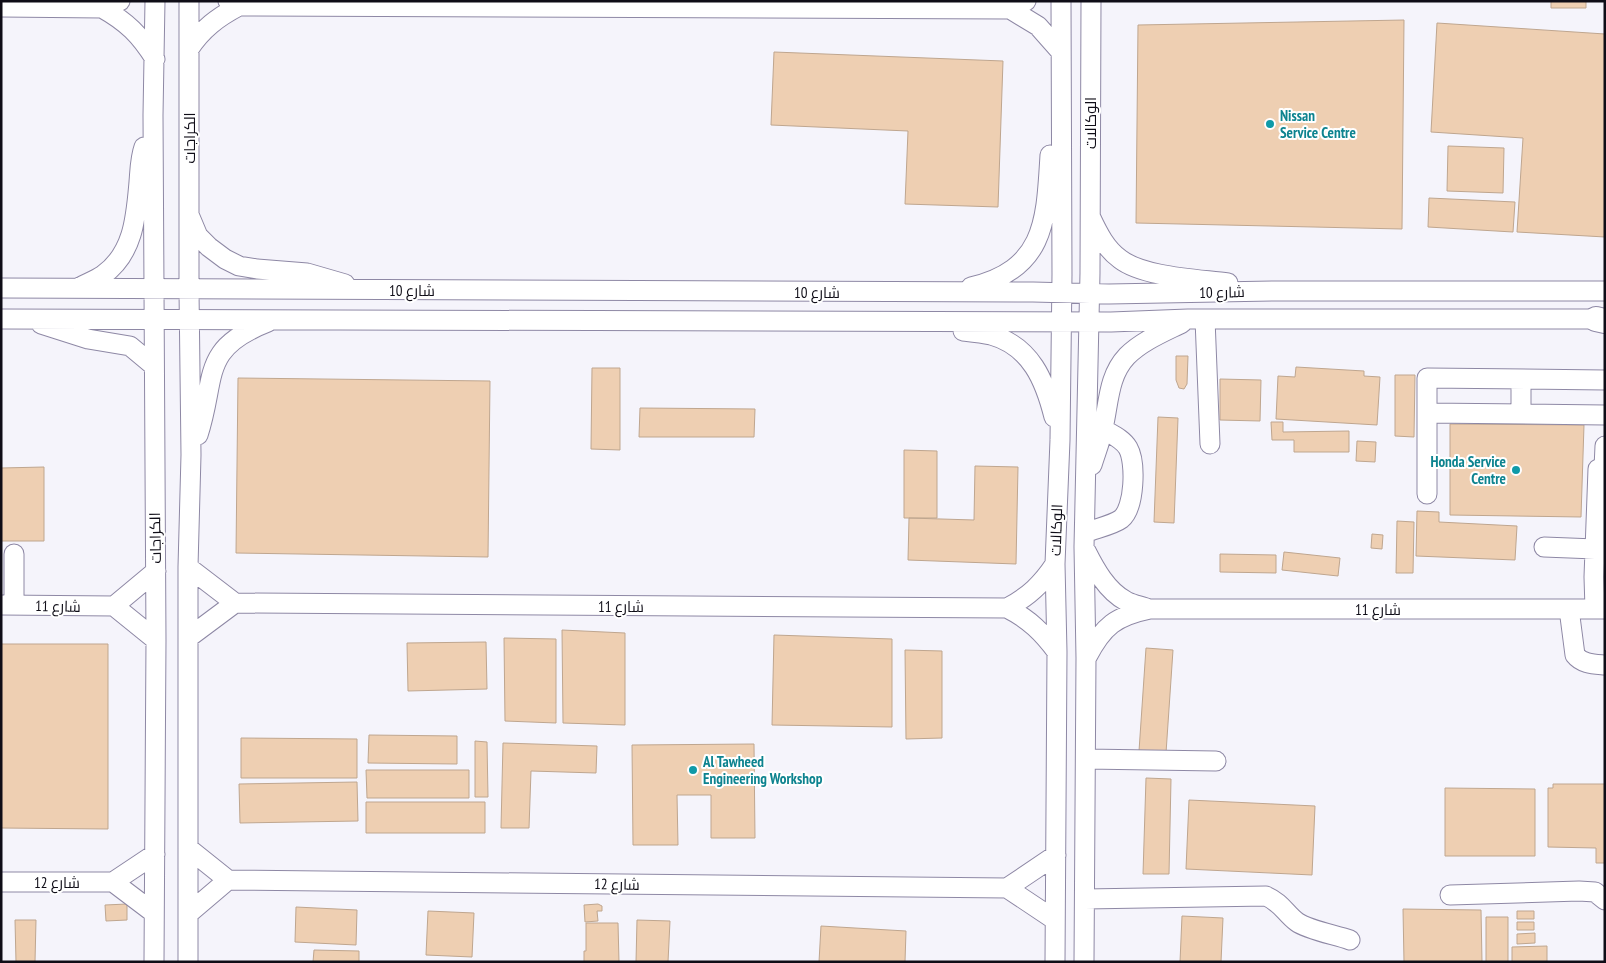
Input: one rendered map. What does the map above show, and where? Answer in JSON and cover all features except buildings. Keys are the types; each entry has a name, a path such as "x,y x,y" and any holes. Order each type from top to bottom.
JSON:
{"street":[{"path":"1,8 102,8 120,1"},
{"name":"الكراجات","path":"154,962 156,571 153,115 156,1"},
{"name":"الكراجات","path":"188,962 188,567 191,455 189,1"},
{"name":"الوكالات","path":"1055,962 1057,652 1055,564 1062,321 1061,1"},
{"name":"الوكالات","path":"1084,962 1086,658 1084,540 1089,294 1091,1"},
{"path":"189,49 198,35 234,4 1018,5 1061,52"},
{"path":"102,8 118,17 133,29 155,59"},
{"name":"الوكالات","path":"948,292 995,279 1013,269 1030,252 1038,238 1044,221 1050,145 1061,98"},
{"name":"الكراجات","path":"77,288 102,276 123,255 129,242 134,225 142,152 153,115"},
{"name":"شارع 10","path":"189,215 198,236 225,259 239,266 307,273 360,290"},
{"name":"شارع 10","path":"1090,216 1108,247 1131,266 1148,272 1244,285 1273,291"},
{"name":"شارع 10","path":"1,288 1089,294 1273,291 1605,291"},
{"name":"شارع 10","path":"1,319 908,322 1111,322 1196,319 1602,320"},
{"name":"شارع 10","path":"25,319 88,339 122,343 130,346 154,366"},
{"name":"الكراجات","path":"191,455 199,431 211,372 216,359 225,347 237,337 252,328 276,319"},
{"path":"1196,319 1210,444"},
{"name":"الوكالات","path":"1086,485 1103,428 1108,396 1114,376 1127,357 1156,336 1196,319"},
{"name":"شارع 10","path":"908,322 991,335 1009,343 1024,354 1037,370 1047,389 1060,440"},
{"path":"1427,494 1427,378 1605,380"},
{"path":"1521,379 1521,414"},
{"path":"1427,413 1605,415"},
{"path":"1084,540 1121,519 1128,511 1132,496 1131,457 1128,449 1124,442 1103,428"},
{"path":"1600,609 1595,549 1601,469 1605,446"},
{"name":"شارع 11","path":"1084,540 1096,571 1112,590 1126,601 1150,609"},
{"path":"1544,547 1595,549"},
{"path":"8,605 14,554"},
{"path":"1008,608 1035,590 1055,564"},
{"path":"188,567 235,603 188,638"},
{"path":"156,571 114,606 156,640"},
{"name":"شارع 11","path":"235,603 1008,608"},
{"name":"شارع 11","path":"8,605 114,606"},
{"path":"1008,608 1035,625 1057,652"},
{"name":"شارع 11","path":"1086,658 1096,640 1110,624 1129,614 1150,609 1600,609"},
{"path":"1570,609 1574,655 1585,663 1605,665"},
{"path":"1086,759 1216,761"},
{"path":"188,848 228,880 188,914"},
{"path":"154,913 113,882 155,854"},
{"path":"1055,920 1007,888 1056,855"},
{"name":"شارع 12","path":"228,880 1007,888"},
{"name":"شارع 12","path":"1,882 113,882"},
{"path":"1450,895 1579,891 1595,892 1605,900"},
{"path":"1085,899 1266,896 1275,900 1296,921 1303,925 1350,940"}],"place":[{"name":"Nissan Service Centre","path":"1270,124"},
{"name":"Honda Service Centre","path":"1516,470"},
{"name":"Al Tawheed Engineering Workshop","path":"693,770"}]}
